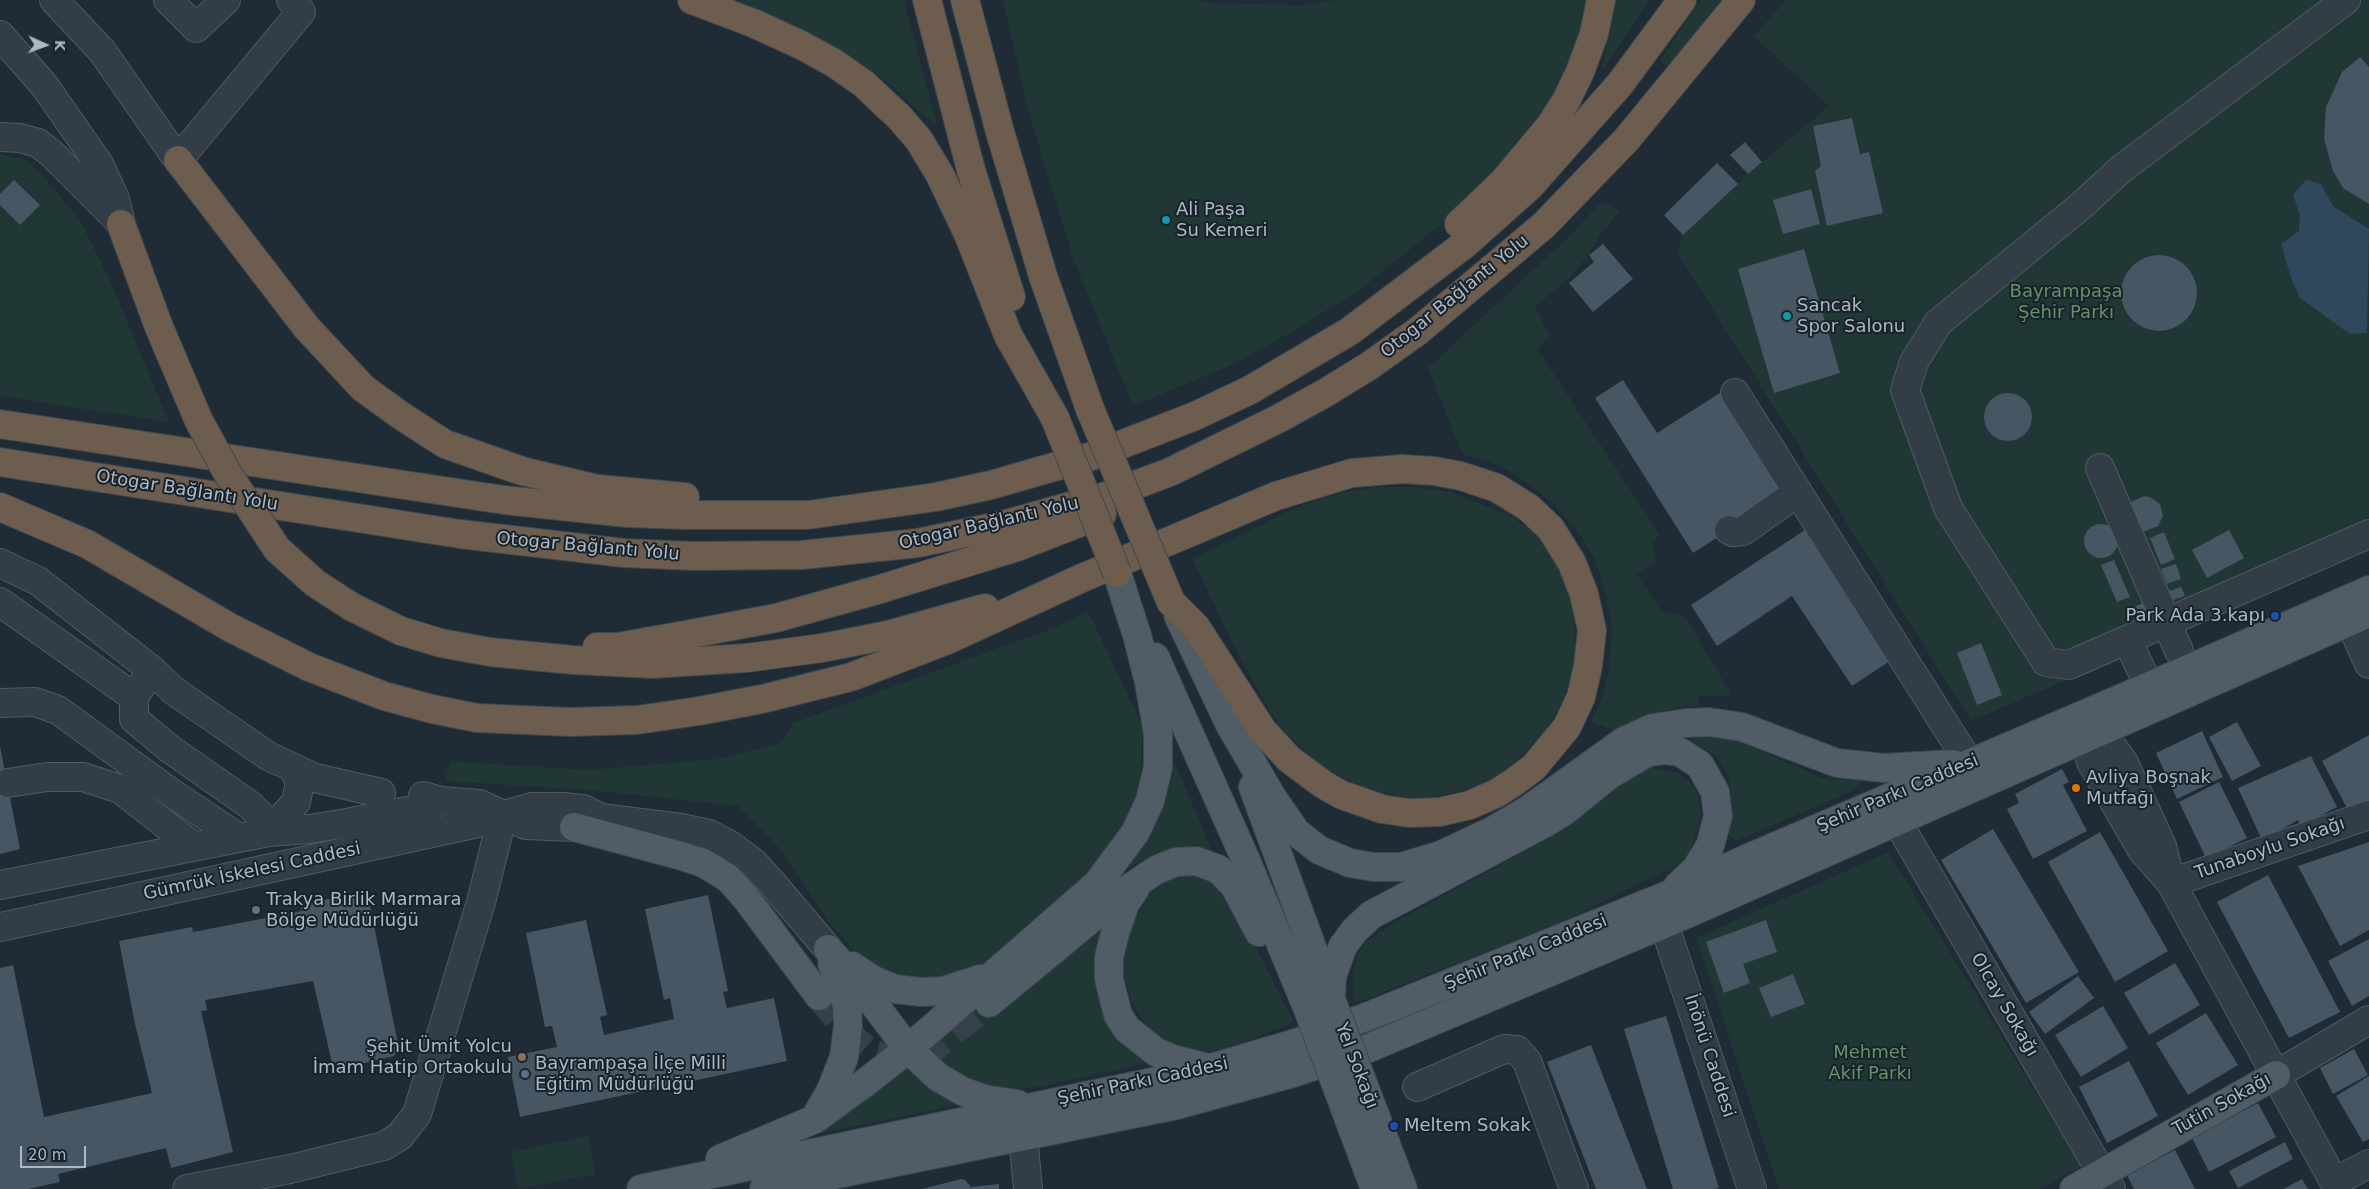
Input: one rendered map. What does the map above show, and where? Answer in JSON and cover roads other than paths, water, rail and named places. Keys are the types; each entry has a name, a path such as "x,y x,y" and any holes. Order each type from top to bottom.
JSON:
{"highway":[{"path":"692,0 753,22 834,63 864,84 900,118 919,140 940,175 969,236 1008,335 1055,418"},
{"path":"926,0 971,170 998,259 1055,418 1117,573"},
{"path":"0,507 87,544 231,628 309,667 384,696 432,709 477,718 570,722 637,720 762,699 851,676 945,641 1082,578 1276,496 1352,473 1378,470 1434,471 1461,476 1497,488 1529,508 1551,530 1572,563 1584,594 1592,630 1588,666 1581,697 1567,728 1534,767 1514,782 1497,793 1470,805 1440,812 1409,813 1382,809 1360,803 1330,788 1289,759 1263,731 1196,627 1171,602 1090,409 1043,276 1000,132 965,0"},
{"path":"1385,306 1410,272 1504,181 1550,126 1566,101 1580,72 1594,34 1601,0"},
{"name":"Otogar Bağlantı Yolu","path":"0,424 495,499 627,513 686,516 808,515 936,497 1039,473 1144,437 1250,390 1310,356 1385,306 1465,244 1530,186 1620,84 1682,0"},
{"name":"Otogar Bağlantı Yolu","path":"0,462 460,534 624,553 703,556 802,555 918,543 1056,510 1106,496 1170,472 1278,419 1369,366 1418,331 1463,296 1544,225 1627,139 1742,0"},
{"path":"178,160 307,328 363,388 445,444 522,471 598,489 662,496 842,499 886,505"},
{"path":"122,224 159,327 199,421 228,474 277,549 315,583 352,607 401,631 441,643 490,652 573,660 652,664 746,658 822,648 888,635 1082,578"},
{"path":"490,652 616,647 776,618 877,590 1017,547 1105,512 1170,472"}],"main road":[{"path":"644,1188 759,1144 815,1119 908,1048 1098,884 1135,833 1150,801 1158,767 1158,734 1149,682 1137,635 1117,573"},
{"path":"1117,573 1245,858 1319,1003"},
{"name":"Şehir Parkı Caddesi","path":"764,1189 1177,1105 1301,1070 1378,1044 1664,924 2016,770 2150,686 2369,590"},
{"path":"1171,602 1230,725 1272,797 1296,832 1319,850 1350,863 1373,867 1400,867 1441,855 1492,831 1528,810 1624,741 1653,728 1686,723 1710,722 1742,727 1837,763 1884,768 1970,764"},
{"name":"Şehir Parkı Caddesi","path":"644,1188 1213,1069 1296,1043 1374,1014 1668,895 1748,858 1970,764 2239,672 2359,618"},
{"path":"1230,725 1319,1003"},
{"path":"1319,1003 1332,976 1343,946 1354,931 1371,915 1545,823 1628,763 1648,752 1665,750 1680,752 1700,765 1715,792 1718,816 1710,846 1696,869 1668,895"},
{"path":"574,827 682,856 728,878 746,898 820,996"},
{"path":"989,1003 1142,879 1176,862 1196,861 1218,869 1234,885 1270,952 1319,1003"},
{"path":"1142,879 1125,904 1114,933 1109,957 1108,979 1118,1015 1127,1029 1156,1052 1173,1059 1213,1069"},
{"path":"828,949 875,981 895,989 920,992 943,991 967,985 994,974"},
{"path":"828,949 858,983 908,1048 938,1077 962,1091 984,1099 1018,1104 1055,1102"},
{"path":"815,1119 841,1063 848,1025 847,1005 828,949"},
{"name":"Yel Sokağı","path":"1319,1003 1364,1123 1403,1189"},
{"name":"Tutin Sokağı","path":"2074,1189 2106,1181 2276,1075"},
{"name":"Yel Sokağı","path":"1364,1123 1375,1189"}],"street":[{"path":"54,0 102,51 178,160 301,12 291,0"},
{"path":"168,0 196,28 226,0"},
{"path":"2346,0 2120,170 2082,205 1938,323 1914,362 1904,390 1948,508 2046,662 2069,665 2369,534"},
{"path":"0,35 44,85 98,164 115,199 122,224"},
{"path":"0,137 20,138 38,143 122,224"},
{"path":"1735,393 1970,764"},
{"path":"2100,468 2179,651"},
{"path":"1730,530 1733,532 1743,532 1798,492"},
{"path":"0,563 38,581 152,670 174,691 268,756 292,768 315,778 381,793 423,796 479,804 526,825 574,827 601,818 681,828 710,834 730,845 754,863 828,949"},
{"path":"0,602 134,697"},
{"path":"2359,618 2369,664"},
{"path":"2127,640 2150,686"},
{"path":"152,670 134,697 134,719 170,749 250,805 260,814 269,832"},
{"path":"0,703 35,702 58,710 173,794 239,838"},
{"path":"2088,725 2088,752 2091,762 2142,850 2171,884 2336,1186 2369,1164"},
{"path":"269,832 296,802 300,782 292,768"},
{"path":"8,783 47,777 83,777 120,789 193,846"},
{"path":"269,832 303,816 381,793"},
{"path":"0,884 269,832 309,829 347,823 422,808 441,800"},
{"name":"Gümrük İskelesi Caddesi","path":"0,927 473,824 532,807 582,809 601,818"},
{"path":"187,1189 290,1169 384,1146 400,1136 417,1114 481,902 504,814"},
{"name":"Tunaboylu Sokağı","path":"2171,884 2369,815"},
{"name":"Olcay Sokağı","path":"1897,821 2106,1181"},
{"name":"İnönü Caddesi","path":"1664,924 1752,1189"},
{"name":"Tutin Sokağı","path":"2276,1075 2369,1020"},
{"path":"1417,1087 1504,1049 1517,1050 1527,1061 1574,1189"},
{"path":"1023,1136 1028,1189"}],"water":[{"path":"2306,180 2321,184 2333,206 2369,229 2367,333 2350,334 2300,298 2291,278 2281,244 2299,231 2300,215 2293,195"}],"tunnel":[{"path":"819,996 856,1041 871,1054 890,1058 919,1055 937,1045 989,1003"}],"place":[{"name":"Ali Paşa Su Kemeri","path":"1166,220"},
{"name":"Sancak Spor Salonu","path":"1787,316"},
{"name":"Park Ada 3.kapı","path":"2275,616"},
{"name":"Avliya Boşnak Mutfağı","path":"2076,788"},
{"name":"Trakya Birlik Marmara Bölge Müdürlüğü","path":"256,910"},
{"name":"Şehit Ümit Yolcu İmam Hatip Ortaokulu","path":"522,1057"},
{"name":"Bayrampaşa İlçe Milli Eğitim Müdürlüğü","path":"525,1074"},
{"name":"Meltem Sokak","path":"1394,1126"}],"park label":[{"name":"Bayrampaşa Şehir Parkı","path":"2066,302"},
{"name":"Mehmet Akif Parkı","path":"1870,1063"}]}
